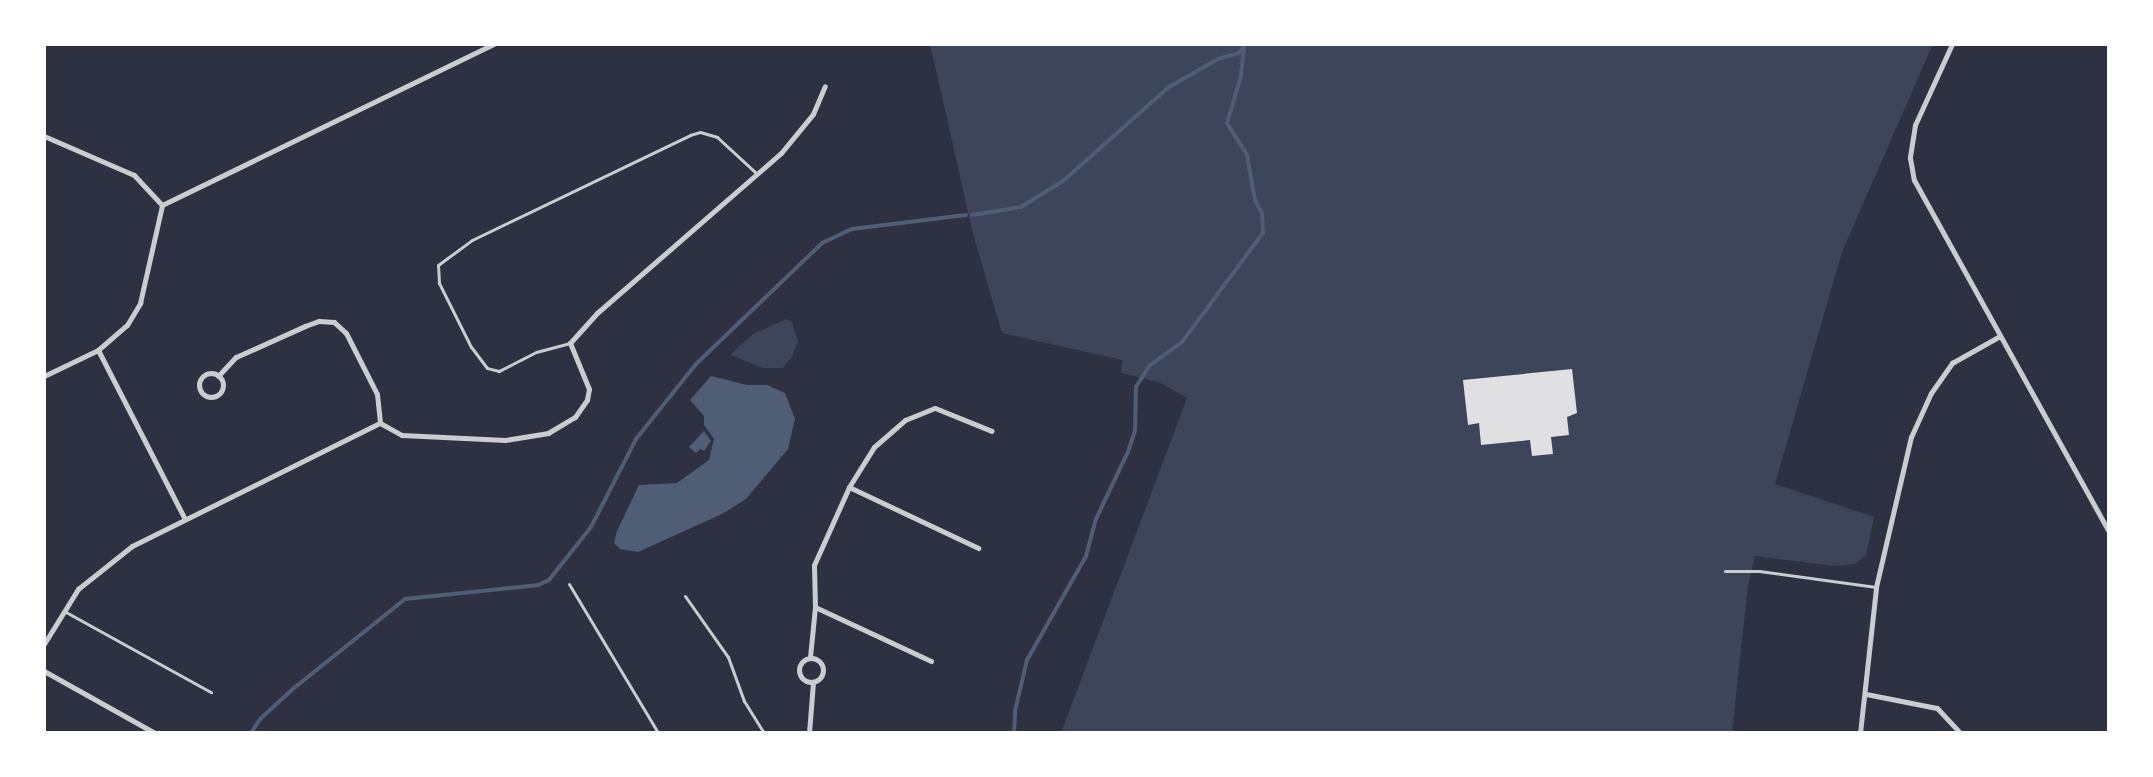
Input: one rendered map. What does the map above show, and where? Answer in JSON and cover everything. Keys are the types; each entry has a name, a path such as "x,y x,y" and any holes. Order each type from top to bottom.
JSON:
{"street":[{"path":"162,205 493,44"},
{"path":"1952,44 1915,125 1911,168 2109,532"},
{"path":"380,423 402,435 505,440 548,433 575,417 587,400 587,380 570,343 597,313 757,174 813,114 825,86"},
{"path":"44,136 134,175 162,205"},
{"path":"44,376 98,350 127,325 140,303 162,205"},
{"path":"218,376 236,357 319,321 334,322 346,333 377,394 380,423"},
{"path":"1860,733 1876,587 1907,452 1926,403 1952,363 2000,336"},
{"path":"98,350 184,517"},
{"path":"207,375 218,376 223,386 220,393 206,396 200,387 201,380 207,375"},
{"path":"810,657 815,607 814,565 849,487 874,447 889,431 922,411 947,410 992,431"},
{"path":"44,644 78,589 101,568 144,538 380,423"},
{"path":"849,487 978,548"},
{"path":"815,607 931,661"},
{"path":"809,733 813,682 823,670 820,661 810,657 801,661 799,671 804,679 813,682"},
{"path":"44,671 155,733"},
{"path":"1866,694 1937,708 1960,733"}],"lane":[{"path":"570,343 536,352 499,371 487,368 471,347 439,283 438,265 472,240 700,132 717,137 757,174"},
{"path":"1725,571 1759,571 1876,587"},
{"path":"569,584 658,733"},
{"path":"685,596 728,657 744,701 764,733"},
{"path":"63,611 211,692"}],"shaded area":[{"path":"930,44 1933,44 1842,252 1775,484 1874,517 1866,555 1855,564 1835,566 1755,556 1748,585 1732,733 1061,733 1187,398 1159,382 1121,373 1122,360 1002,333 973,234"},
{"path":"786,319 792,322 798,341 792,357 783,368 763,368 730,355 753,334"},
{"path":"711,376 747,385 767,385 785,393 795,419 788,449 746,499 722,514 638,552 620,549 614,543 617,531 639,485 677,483 709,460 714,439 704,425 704,416 690,400"},
{"path":"704,431 711,441 704,451 700,449 696,453 689,447"}],"building":[{"path":"1572,369 1577,413 1567,417 1569,435 1551,437 1553,454 1532,456 1530,440 1481,445 1479,423 1468,425 1463,380"}],"waterway":[{"path":"972,215 1021,207 1063,181 1169,87 1218,59 1239,53 1246,44"},
{"path":"1014,733 1015,711 1027,660 1086,556 1096,519 1128,452 1135,431 1136,387 1149,366 1182,342 1263,233 1262,213 1255,200 1247,155 1227,123 1241,76 1244,47"},
{"path":"251,733 260,719 294,688 405,599 538,585 549,580 591,527 636,439 696,364 822,243 852,229 966,215"}]}
